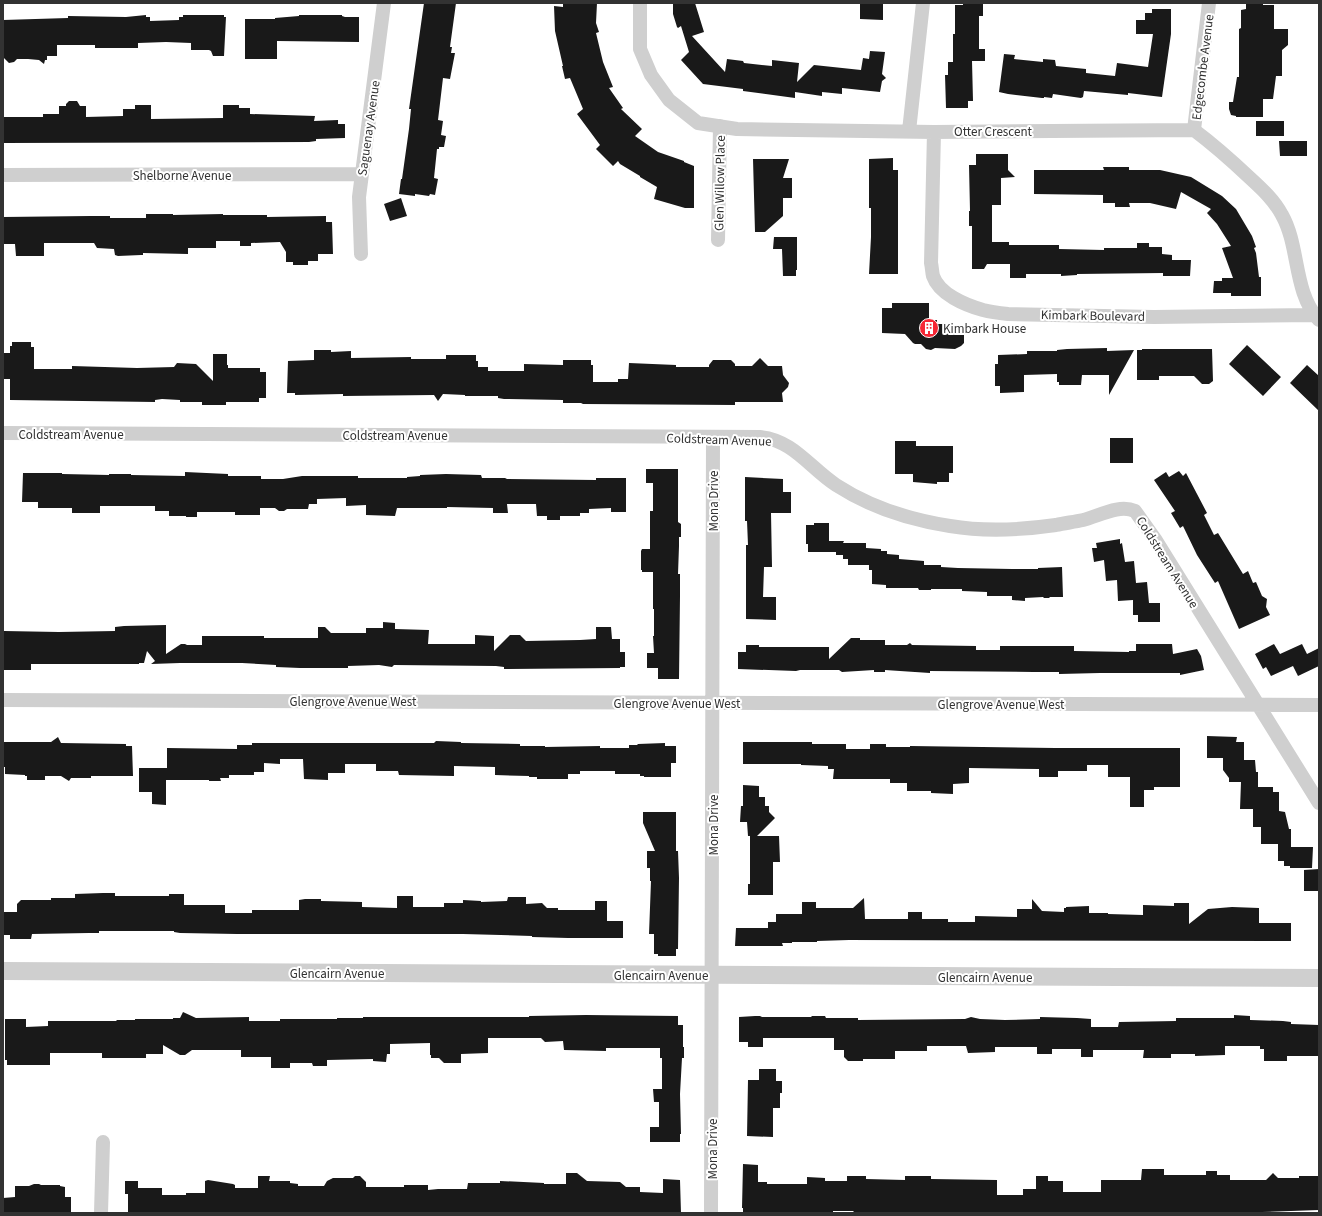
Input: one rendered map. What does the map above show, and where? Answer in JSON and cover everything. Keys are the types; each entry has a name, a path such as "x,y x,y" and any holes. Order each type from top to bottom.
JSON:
{"street":[{"name":"Saguenay Avenue","path":"361,254 359,197 384,3"},
{"name":"Otter Crescent","path":"640,3 640,50 651,75 669,100 698,123 737,129 934,132 1194,130"},
{"path":"909,131 923,3"},
{"name":"Edgecombe Avenue","path":"1194,130 1209,3"},
{"name":"Glen Willow Place","path":"718,240 720,126"},
{"path":"1194,130 1226,155 1267,194 1282,215 1292,240 1304,292 1316,318"},
{"name":"Kimbark Boulevard","path":"934,132 931,263 933,275 938,286 953,297 968,305 984,311 1008,314 1316,318"},
{"name":"Shelborne Avenue","path":"3,176 362,174"},
{"name":"Coldstream Avenue","path":"3,433 760,437 779,441 794,450 836,484 861,499 914,518 949,526 973,530 1023,529 1081,521 1126,508 1135,511 1155,539 1319,803"},
{"name":"Mona Drive","path":"711,1213 713,976 713,436"},
{"name":"Glengrove Avenue West","path":"3,700 1319,705"},
{"name":"Glencairn Avenue","path":"3,971 713,976 1319,978"},
{"path":"101,1213 103,1142"}],"building":[{"path":"424,3 456,3 450,47 452,47 451,53 455,53 450,79 443,78 438,120 443,121 441,135 446,136 444,147 439,147 439,149 437,149 434,178 438,179 435,195 430,194 429,196 415,194 415,196 399,194 409,129 411,109 409,109"},
{"path":"563,3 597,3 596,23 599,32 596,33 603,62 613,87 609,88 623,108 621,109 642,129 635,136 658,152 694,166 694,208 685,208 654,199 657,187 620,164 618,161 613,166 596,149 600,145 577,114 583,109 570,78 565,79 562,66 555,31 554,6 563,7"},
{"path":"673,3 695,3 704,32 692,36 725,72 727,59 743,61 744,63 772,66 772,60 799,63 797,82 814,65 861,70 863,58 869,59 870,51 885,52 882,74 886,78 882,81 880,92 842,88 842,94 822,92 822,96 795,92 795,98 703,84 681,60 689,52 681,26 678,28 677,27 673,14"},
{"path":"860,3 883,3 883,20 860,19"},
{"path":"963,3 983,3 983,16 979,16 979,49 985,49 985,61 972,61 973,101 968,101 968,108 946,108 945,75 948,75 948,62 953,62 955,5 963,5"},
{"path":"1246,3 1263,3 1263,5 1274,5 1274,29 1288,29 1288,45 1282,50 1282,76 1276,76 1273,99 1263,99 1263,117 1236,117 1231,115 1229,109 1229,102 1233,102 1237,77 1239,77 1239,29 1241,28 1241,10 1246,9"},
{"path":"1152,9 1171,9 1171,34 1162,97 1128,93 1128,95 1084,91 1083,97 1081,98 1053,94 1052,98 1042,98 999,92 1004,54 1015,55 1014,59 1043,62 1043,59 1055,60 1056,66 1086,69 1086,73 1115,76 1117,63 1148,67 1153,34 1136,34 1136,20 1145,20 1145,13 1152,13"},
{"path":"146,15 146,17 150,17 150,21 179,20 179,17 183,17 183,15 224,15 224,17 226,17 224,56 213,56 209,50 191,50 191,43 166,42 138,43 138,48 95,48 95,45 57,45 57,56 47,56 47,60 45,60 44,64 39,60 28,59 17,59 14,62 9,63 3,57 3,20 68,18 68,16 126,17"},
{"path":"299,15 342,15 345,17 359,17 359,42 277,41 277,59 245,59 245,19 275,19"},
{"path":"69,101 77,101 80,106 86,106 86,117 123,116 123,109 135,109 135,105 151,105 151,119 223,118 223,105 239,105 239,108 250,108 250,114 315,116 314,121 338,120 338,124 345,124 345,138 316,139 316,141 309,142 3,143 3,117 43,117 43,114 59,114 59,106 66,106"},
{"path":"1256,121 1284,121 1284,136 1256,136"},
{"path":"1279,141 1307,141 1307,156 1280,156"},
{"path":"976,154 1008,154 1008,170 1015,177 1001,178 1001,205 992,205 992,242 1009,242 1009,245 1059,245 1059,249 1104,250 1104,248 1137,248 1137,243 1149,243 1149,247 1162,247 1162,254 1172,255 1172,260 1191,260 1190,276 1163,276 1163,273 1077,274 1061,276 1061,274 1026,274 1026,278 1010,278 1010,264 987,264 984,269 972,269 972,226 969,226 969,165 976,165"},
{"path":"893,158 893,170 898,170 898,274 869,274 871,208 869,208 869,159"},
{"path":"753,159 789,159 783,178 792,178 792,198 783,198 783,216 765,232 755,232"},
{"path":"1103,167 1129,167 1129,170 1160,170 1191,177 1222,196 1236,209 1252,236 1256,247 1254,248 1259,277 1261,277 1261,296 1231,296 1231,293 1213,293 1214,281 1222,281 1222,278 1233,278 1222,248 1231,246 1217,224 1207,213 1211,209 1181,192 1176,209 1150,203 1129,203 1130,207 1115,207 1115,203 1103,203 1103,195 1034,194 1034,170 1104,170"},
{"path":"401,198 407,216 390,221 384,204"},
{"path":"146,214 267,215 267,217 326,216 326,222 332,222 333,254 318,254 318,261 308,261 308,265 293,265 293,262 286,262 286,252 280,242 251,243 251,246 240,246 240,241 216,241 216,248 188,248 188,254 143,253 143,255 118,256 115,255 114,249 97,248 94,243 44,243 44,256 16,256 15,244 3,244 3,217 110,216 110,218 146,218"},
{"path":"774,237 797,237 796,276 783,276 782,249 773,249"},
{"name":"Kimbark House","path":"892,303 929,303 929,320 937,320 937,324 951,324 951,331 959,331 964,335 964,343 955,349 935,348 931,350 926,349 921,344 913,343 905,334 882,333 882,308 892,308"},
{"path":"12,342 31,342 31,347 34,347 34,369 72,369 72,366 137,368 174,367 177,363 196,364 213,381 213,354 227,354 228,368 260,368 260,372 266,372 266,398 259,398 259,402 226,402 226,405 202,405 202,402 180,402 180,400 162,399 155,400 155,402 10,400 10,379 3,379 3,353 10,353 10,346 12,346"},
{"path":"1247,345 1281,377 1263,396 1229,364"},
{"path":"1107,348 1107,351 1134,350 1109,395 1109,375 1082,375 1081,385 1059,385 1059,382 1057,382 1057,374 1024,375 1024,392 1000,393 1000,386 995,386 995,364 998,364 998,355 1027,354 1027,351"},
{"path":"1212,349 1213,381 1209,384 1202,384 1194,376 1159,376 1159,380 1137,380 1137,350"},
{"path":"314,350 331,350 331,352 351,351 351,358 411,357 411,359 446,359 446,355 476,355 478,367 488,367 488,371 524,371 524,364 563,365 563,360 591,360 591,365 593,365 593,382 618,382 618,379 628,379 629,363 676,365 676,367 709,367 713,360 731,360 735,366 752,366 760,358 768,366 782,366 783,375 789,383 788,387 782,393 783,402 735,402 735,405 583,404 563,403 563,400 504,399 498,398 498,396 443,394 438,401 434,395 343,396 343,394 295,395 295,393 287,393 288,361 314,360"},
{"path":"1307,365 1319,376 1319,411 1290,383"},
{"path":"1110,438 1133,438 1133,463 1110,463"},
{"path":"895,441 916,441 916,446 953,446 953,473 949,473 949,482 937,482 937,484 913,482 913,474 895,474"},
{"path":"646,469 678,469 678,522 681,524 681,537 679,537 678,574 680,574 679,679 658,679 658,668 647,668 647,653 654,653 654,609 653,572 642,572 641,570 641,551 642,549 650,549 650,511 653,511 653,483 646,483"},
{"path":"1179,471 1183,476 1186,473 1207,513 1204,515 1214,535 1218,533 1243,574 1248,571 1253,583 1256,582 1262,596 1267,599 1266,607 1270,615 1239,629 1218,581 1215,583 1197,555 1183,526 1180,528 1171,513 1175,511 1154,480 1166,472 1169,477"},
{"path":"185,472 228,474 228,476 261,476 261,479 283,479 302,476 407,478 420,475 446,474 481,475 482,478 507,479 596,480 596,478 626,478 626,512 611,512 611,508 589,509 589,513 580,513 580,516 560,516 560,520 547,520 547,516 537,516 536,504 507,504 508,513 493,513 493,508 447,507 397,508 395,516 366,515 366,505 346,506 346,498 317,499 317,504 309,504 308,509 287,509 284,511 279,511 275,508 260,508 260,515 235,515 235,512 197,512 197,517 186,517 169,516 169,511 155,511 155,506 100,506 100,513 72,513 72,508 38,508 38,502 22,502 23,473 185,476"},
{"path":"745,477 783,479 783,492 791,492 791,513 771,513 772,567 764,567 763,597 776,597 776,620 746,619 746,545 748,545 747,521 745,521"},
{"path":"814,523 829,523 829,541 844,541 843,543 866,543 866,548 881,549 881,551 887,551 887,554 899,555 899,559 924,561 924,565 941,565 941,567 958,568 1012,569 1062,567 1063,597 1025,598 1025,601 1012,600 1012,596 987,596 987,592 962,591 962,589 919,590 918,588 886,588 886,585 872,584 872,570 869,570 869,565 848,565 848,559 843,559 843,555 836,555 836,552 808,552 808,544 806,544 806,525 814,525"},
{"path":"1120,539 1125,562 1134,561 1136,583 1147,582 1149,603 1160,603 1160,622 1138,622 1138,615 1133,615 1133,600 1118,601 1117,580 1106,581 1104,560 1094,562 1092,548 1097,548 1096,543"},
{"path":"383,622 395,623 395,629 429,630 428,644 475,644 475,635 494,636 494,651 510,635 520,635 526,641 596,639 596,627 611,627 612,639 620,639 620,652 625,652 625,667 504,669 504,667 496,666 394,665 392,667 379,665 348,666 348,668 300,668 242,663 151,664 155,661 147,651 144,663 139,664 31,664 31,670 4,670 4,631 115,631 115,627 166,625 166,654 181,644 202,645 202,636 318,638 318,627 325,627 331,633 366,633 366,628 383,628"},
{"path":"851,638 860,638 860,640 885,640 885,645 907,645 910,643 912,645 976,646 976,650 1000,650 1000,646 1074,646 1074,651 1129,652 1136,651 1136,644 1172,644 1173,654 1197,649 1201,656 1204,670 1180,675 1180,673 1059,674 1059,672 930,671 930,673 885,670 885,672 874,672 874,670 842,672 839,670 796,671 738,669 738,652 746,652 746,645 759,645 759,647 829,647 829,659"},
{"path":"1274,644 1280,654 1302,644 1307,654 1319,648 1319,666 1298,676 1293,666 1271,676 1266,667 1263,669 1255,654"},
{"path":"1207,736 1237,737 1236,742 1244,742 1244,760 1255,760 1256,772 1258,772 1258,787 1273,787 1273,792 1279,792 1279,811 1285,812 1289,829 1291,829 1291,847 1313,847 1312,868 1290,868 1290,866 1284,866 1284,861 1278,861 1278,844 1261,844 1261,827 1253,827 1253,809 1240,809 1241,782 1229,782 1229,778 1223,770 1223,758 1207,758"},
{"path":"58,737 61,743 126,744 126,746 132,746 133,776 91,776 91,778 71,778 69,781 61,776 45,776 45,780 27,780 27,776 25,775 5,774 5,767 3,767 3,742 51,742"},
{"path":"436,741 520,744 520,746 545,747 600,746 600,748 629,748 629,745 665,743 665,746 676,746 676,763 671,763 671,777 644,777 640,776 640,774 615,774 615,771 580,771 580,774 568,774 568,779 537,779 537,777 529,776 495,775 495,767 454,766 454,776 399,775 398,771 376,771 376,764 345,764 345,773 328,773 328,780 304,779 303,759 280,759 280,764 264,763 264,772 254,772 254,775 229,775 229,778 220,778 221,781 166,780 166,805 152,804 152,792 139,792 139,768 167,768 167,748 237,749 237,745 252,745 252,743 434,743"},
{"path":"743,742 812,742 812,744 846,744 846,749 870,749 870,744 886,744 886,747 1180,748 1180,787 1154,787 1154,790 1144,790 1144,807 1130,807 1130,777 1108,777 1108,765 1087,765 1087,771 1058,771 1058,777 1039,777 1039,769 969,768 969,783 953,784 953,794 931,793 931,791 907,791 907,783 890,783 890,779 833,779 834,769 828,769 828,766 801,764 743,764"},
{"path":"743,785 759,786 759,797 765,797 765,806 769,806 769,812 775,818 757,836 748,836 747,822 740,822 741,806 743,806"},
{"path":"643,812 676,812 676,851 678,851 679,878 678,949 676,949 676,956 658,956 658,954 654,954 654,934 649,934 651,881 650,868 647,868 647,851 655,851 643,823"},
{"path":"750,836 779,836 780,862 773,862 773,895 748,895 748,884 750,884"},
{"path":"1319,869 1319,891 1304,891 1304,870"},
{"path":"115,893 115,896 169,896 169,894 184,894 184,905 225,905 225,913 252,913 252,910 299,910 299,900 305,899 362,902 362,907 397,908 397,896 413,896 413,907 444,907 444,903 463,903 463,900 481,902 507,901 508,897 526,897 526,904 542,903 547,908 558,908 558,910 595,910 595,901 607,901 607,921 623,921 623,938 568,938 463,934 237,934 180,933 174,931 99,931 99,933 32,934 31,939 10,939 10,935 3,935 3,912 17,912 17,904 21,900 51,900 51,898 75,898 75,894"},
{"path":"864,898 865,919 908,919 908,912 922,912 922,919 948,919 948,922 975,922 975,916 1017,917 1017,909 1032,909 1032,899 1042,911 1064,912 1064,908 1066,907 1089,906 1089,913 1143,915 1143,905 1174,906 1174,903 1189,903 1189,924 1208,909 1232,907 1259,908 1259,923 1291,923 1291,941 849,940 792,942 782,943 783,946 735,946 736,928 768,928 768,922 776,922 776,914 802,914 802,902 816,902 816,908 853,908"},
{"path":"183,1012 196,1018 249,1017 249,1021 363,1017 529,1017 586,1015 678,1016 678,1025 683,1025 684,1047 680,1094 680,1142 650,1142 650,1127 659,1127 659,1102 654,1102 653,1089 662,1089 662,1058 660,1058 660,1048 606,1048 606,1051 564,1050 563,1041 545,1042 541,1038 488,1038 488,1053 461,1054 461,1063 444,1063 439,1058 431,1058 430,1043 390,1044 390,1054 387,1054 386,1062 373,1061 373,1059 327,1060 327,1066 313,1066 312,1063 290,1063 290,1068 271,1068 271,1057 241,1057 241,1050 192,1050 185,1055 180,1055 163,1045 163,1054 146,1054 146,1058 102,1058 102,1053 50,1053 50,1065 7,1065 7,1060 5,1060 5,1019 26,1019 26,1027 48,1026 48,1021 173,1019 180,1018"},
{"path":"1234,1015 1250,1016 1250,1020 1283,1021 1291,1022 1291,1024 1319,1025 1319,1056 1287,1056 1287,1061 1264,1061 1264,1049 1260,1049 1260,1046 1225,1046 1225,1055 1195,1056 1195,1054 1171,1054 1171,1058 1143,1058 1144,1050 1093,1050 1093,1057 1081,1057 1081,1049 1052,1049 1052,1054 1037,1054 1037,1047 995,1047 995,1052 968,1053 966,1046 927,1046 927,1051 895,1051 895,1059 863,1059 863,1061 848,1061 844,1057 844,1050 834,1050 834,1038 763,1038 763,1047 748,1047 748,1042 739,1042 739,1017 755,1016 825,1016 826,1018 858,1018 858,1020 965,1019 971,1017 980,1019 1005,1020 1040,1019 1040,1017 1077,1018 1091,1019 1091,1027 1118,1027 1119,1022 1176,1021 1176,1018 1234,1018"},
{"path":"759,1069 776,1069 776,1081 782,1081 780,1108 773,1108 773,1137 747,1136 748,1080 759,1080"},
{"path":"743,1164 758,1165 758,1182 767,1182 767,1184 807,1184 807,1177 825,1178 825,1181 847,1181 847,1176 866,1176 866,1179 905,1180 905,1176 931,1176 931,1179 997,1180 997,1195 1023,1195 1023,1189 1036,1189 1036,1176 1048,1176 1048,1181 1063,1181 1063,1192 1101,1192 1101,1180 1141,1180 1142,1169 1164,1169 1164,1175 1206,1175 1206,1171 1217,1171 1217,1175 1230,1175 1230,1180 1266,1180 1273,1173 1278,1178 1319,1176 1319,1210 1187,1213 855,1213 853,1211 833,1211 833,1213 743,1213"},
{"path":"566,1173 577,1173 587,1181 620,1182 626,1187 640,1187 640,1192 663,1193 663,1179 680,1180 681,1213 128,1213 128,1194 125,1194 125,1181 138,1181 138,1188 162,1188 162,1195 186,1195 186,1193 205,1193 205,1181 208,1180 233,1184 235,1185 235,1188 258,1188 258,1176 270,1176 269,1181 290,1181 290,1183 298,1184 298,1186 324,1186 327,1181 333,1178 353,1178 355,1176 360,1176 366,1182 366,1187 404,1187 404,1185 428,1185 428,1190 467,1189 468,1183 500,1183 500,1181 566,1184"},
{"path":"34,1184 60,1185 65,1187 65,1197 71,1197 71,1213 3,1213 3,1198 15,1197 15,1186 29,1186"}],"place":[{"name":"Kimbark House","path":"929,328"}]}
